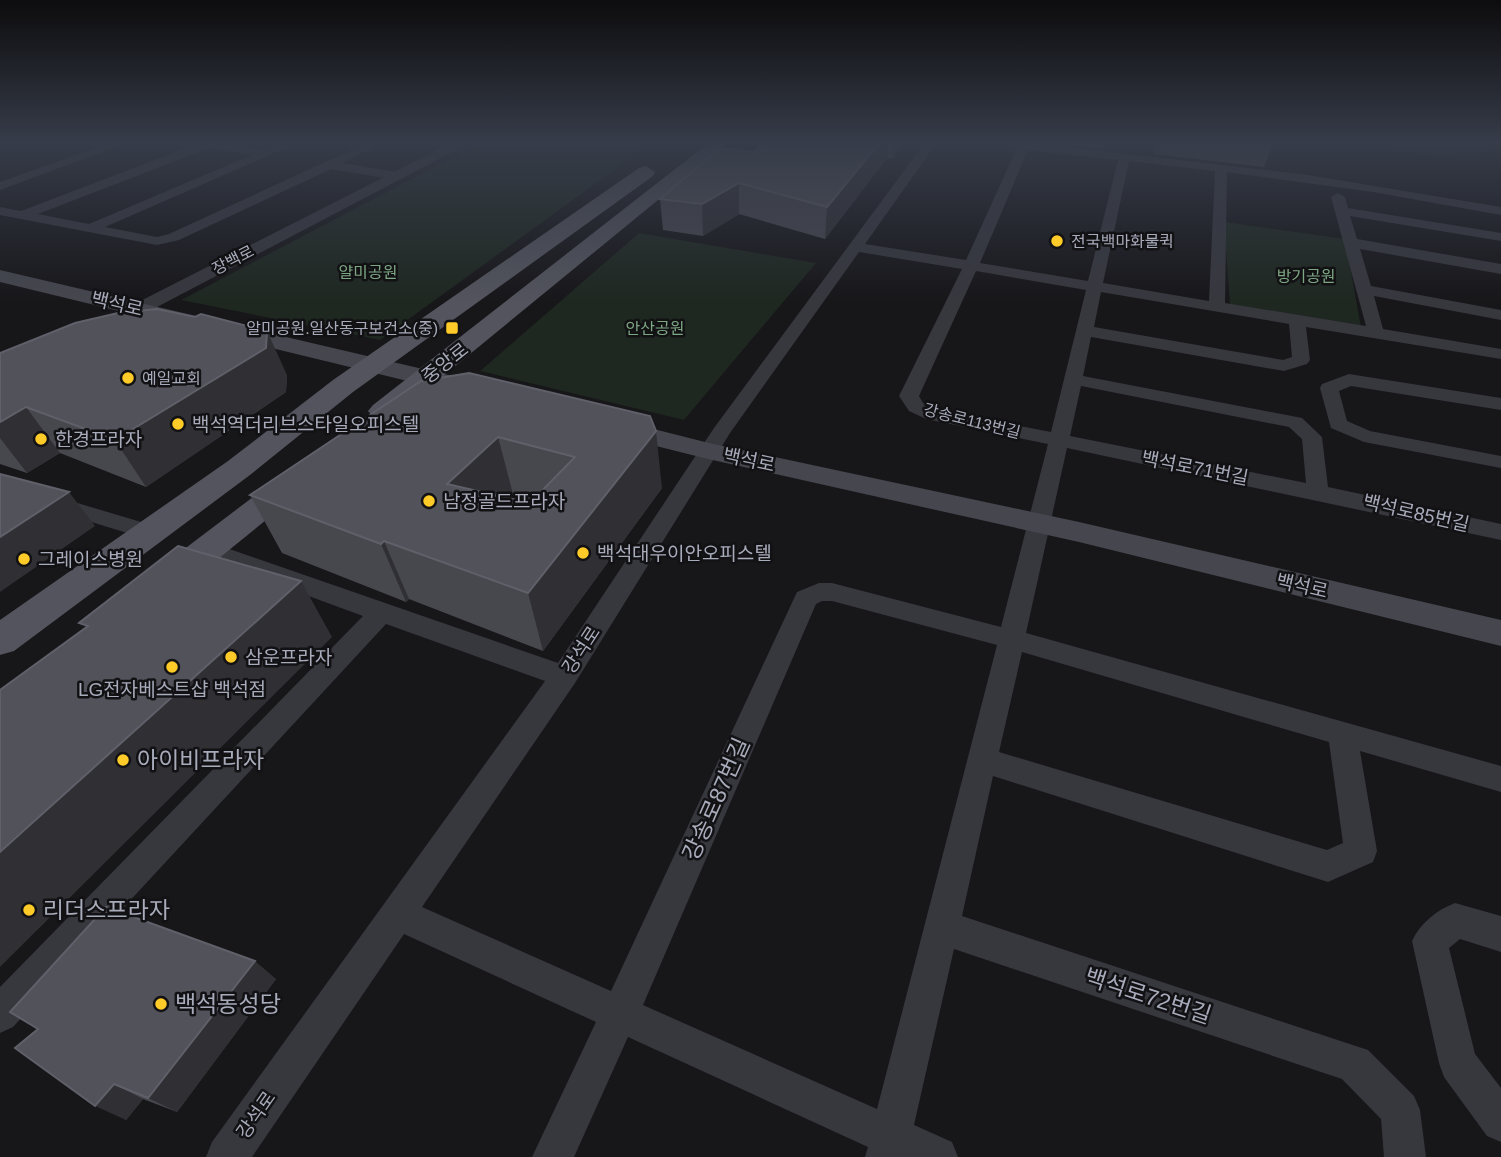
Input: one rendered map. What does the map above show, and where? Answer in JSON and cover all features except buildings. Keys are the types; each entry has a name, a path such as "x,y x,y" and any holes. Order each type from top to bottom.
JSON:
{"main road":[{"name":"중앙로","path":"0,640 239,468 373,365 617,195"},
{"name":"중앙로","path":"363,427 655,195"},
{"name":"백석로","path":"0,276 486,393"},
{"name":"백석로","path":"590,421 708,452 1039,523 1501,633"},
{"path":"133,608 321,460"}],"street":[{"path":"22,215 75,195"},
{"path":"88,229 169,195"},
{"path":"0,211 157,241 174,237 265,195"},
{"name":"장백로","path":"98,330 360,195"},
{"name":"강석로","path":"227,1157 565,675 708,452 894,195"},
{"name":"강송로113번길","path":"1004,195 909,396 916,407 933,415 1058,440"},
{"path":"889,1147 1115,195"},
{"path":"1217,307 1220,195"},
{"path":"1337,195 1376,333"},
{"path":"1418,195 1501,211"},
{"path":"1342,211 1501,237"},
{"path":"1353,243 1501,269"},
{"path":"858,247 1501,354"},
{"path":"1365,290 1501,314"},
{"path":"1083,330 1284,366 1301,360 1297,320"},
{"path":"1072,379 1295,422 1312,437 1325,493"},
{"path":"1501,404 1349,380 1329,388 1338,424 1364,436 1501,461"},
{"name":"백석로71번길","path":"1058,440 1325,493"},
{"path":"0,487 150,532"},
{"name":"백석로85번길","path":"1325,493 1501,532"},
{"path":"207,550 540,669 565,675"},
{"name":"강송로87번길","path":"553,1157 806,597 819,592 832,592 1011,639"},
{"path":"0,1014 382,612"},
{"path":"1011,639 1501,779"},
{"path":"982,760 1328,866 1361,851 1347,736"},
{"path":"397,913 620,1013 889,1147 937,1157"},
{"path":"1501,934 1455,920 1430,941 1458,1063 1501,1122"},
{"name":"백석로72번길","path":"942,927 1354,1064 1400,1110 1405,1157"}],"green space":[{"name":"얄미공원","path":"381,195 580,195 380,340 181,300"},
{"name":"방기공원","path":"1224,222 1345,239 1361,327 1230,305"},
{"name":"안산공원","path":"639,233 816,263 684,420 480,371"}],"place":[{"name":"전국백마화물퀵","path":"1057,241"},
{"name":"알미공원.일산동구보건소(중)","path":"452,328"},
{"name":"예일교회","path":"128,378"},
{"name":"백석역더리브스타일오피스텔","path":"178,424"},
{"name":"한경프라자","path":"41,439"},
{"name":"남정골드프라자","path":"429,501"},
{"name":"백석대우이안오피스텔","path":"583,553"},
{"name":"그레이스병원","path":"24,559"},
{"name":"삼운프라자","path":"231,657"},
{"name":"LG전자베스트샵 백석점","path":"172,667"},
{"name":"아이비프라자","path":"123,760"},
{"name":"리더스프라자","path":"29,910"},
{"name":"백석동성당","path":"161,1004"}]}
